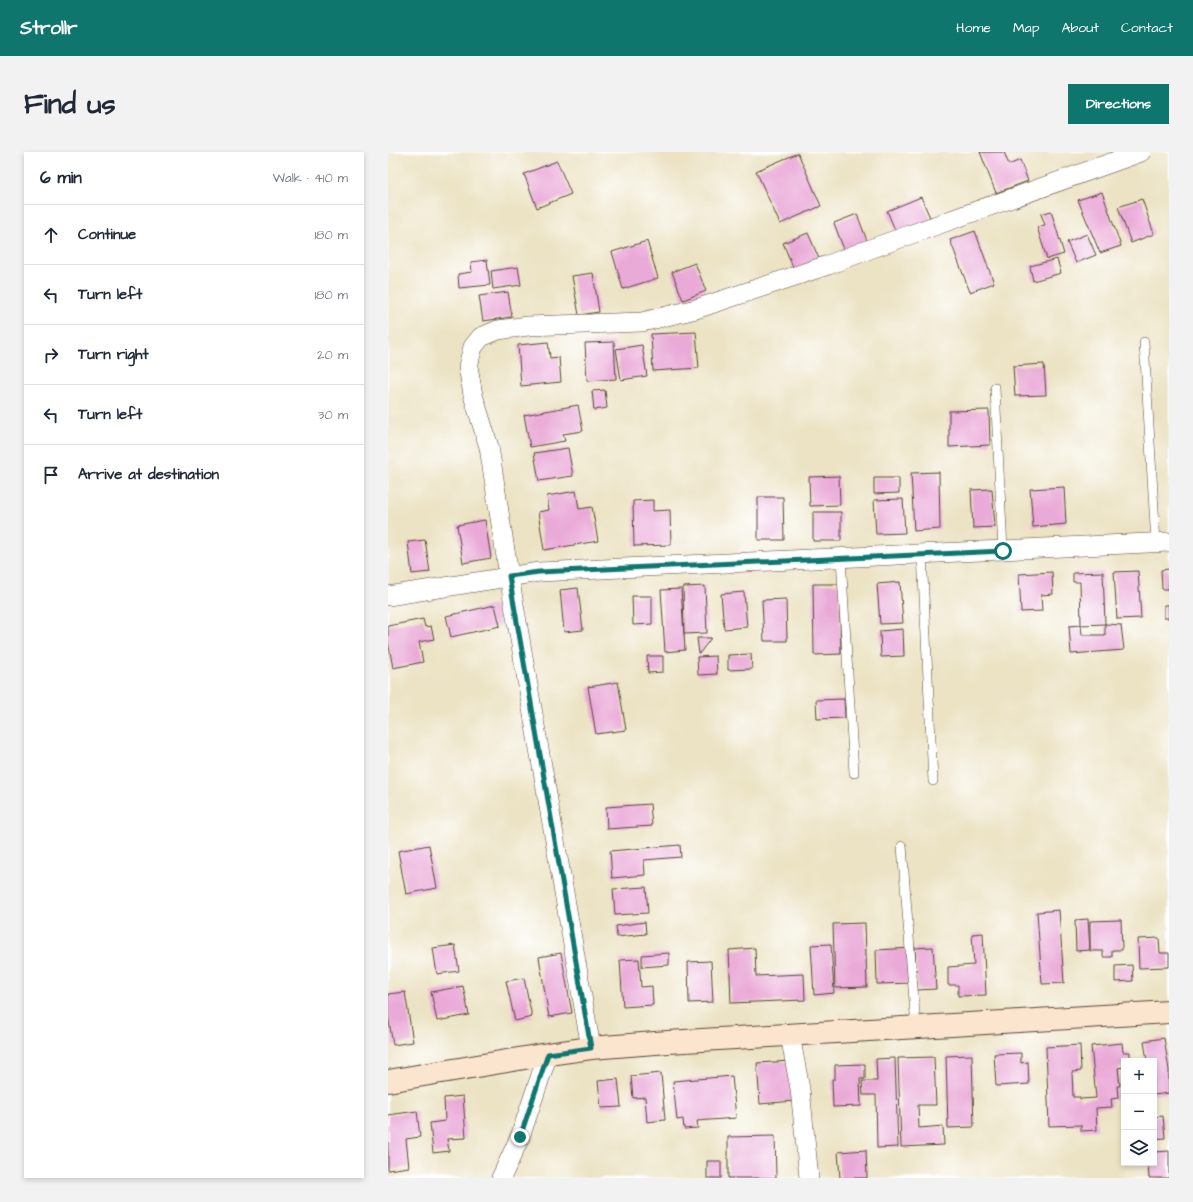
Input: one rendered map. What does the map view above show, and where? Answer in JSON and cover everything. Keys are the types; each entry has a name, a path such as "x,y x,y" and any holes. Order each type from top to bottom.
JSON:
{"main road":[{"path":"388,1081 591,1048 668,1042 1169,1012"}],"street":[{"path":"591,1048 509,576 489,447 473,395 468,366 473,347 481,337 498,330 528,326 642,322 696,309 828,265 870,248 1140,152"},
{"path":"388,596 539,572 1162,543"},
{"path":"790,1035 800,1088 809,1178"},
{"path":"501,1178 520,1137 548,1054"}],"lane":[{"path":"1144,342 1162,543"},
{"path":"995,388 1003,551"},
{"path":"922,554 933,781"},
{"path":"841,558 854,773"},
{"path":"902,846 916,1028"}],"building":[{"path":"980,152 1004,152 1009,165 1020,160 1028,181 996,193"},
{"path":"798,153 821,206 780,224 756,171"},
{"path":"557,161 571,194 537,208 524,174"},
{"path":"1102,192 1121,246 1100,253 1078,200"},
{"path":"921,197 932,222 898,237 887,211"},
{"path":"1142,199 1154,234 1131,243 1118,207"},
{"path":"1051,211 1064,254 1047,259 1037,227 1045,225 1041,214"},
{"path":"857,214 869,246 846,255 834,223"},
{"path":"975,231 994,283 970,292 950,240"},
{"path":"808,233 820,261 795,272 783,243"},
{"path":"1087,234 1096,255 1076,263 1067,242"},
{"path":"647,241 658,278 623,289 612,252"},
{"path":"1057,259 1061,273 1033,281 1030,266"},
{"path":"487,260 490,285 459,288 458,274 472,272 471,262"},
{"path":"695,263 706,291 683,300 672,272"},
{"path":"518,267 521,285 493,289 491,271"},
{"path":"593,273 599,312 579,315 572,276"},
{"path":"508,292 512,317 483,321 479,296"},
{"path":"696,332 699,368 653,371 651,334"},
{"path":"548,342 550,358 559,357 561,382 521,386 518,345"},
{"path":"614,342 616,379 587,381 585,343"},
{"path":"642,345 647,376 621,380 616,349"},
{"path":"1044,364 1046,395 1015,396 1013,366"},
{"path":"605,390 607,408 594,410 592,391"},
{"path":"578,405 583,431 563,434 565,441 530,447 524,415"},
{"path":"989,410 990,445 949,447 949,411"},
{"path":"568,448 573,476 539,481 534,453"},
{"path":"939,472 940,529 914,531 911,473"},
{"path":"839,476 840,505 810,506 809,477"},
{"path":"874,478 899,478 899,493 874,494"},
{"path":"1064,487 1066,524 1033,527 1030,489"},
{"path":"992,489 995,527 973,528 971,490"},
{"path":"576,491 579,509 592,507 598,541 544,550 538,512 549,510 547,496"},
{"path":"758,497 783,497 784,540 758,540"},
{"path":"903,499 905,533 876,534 874,500"},
{"path":"653,500 653,511 670,510 671,545 634,546 633,501"},
{"path":"813,512 841,512 841,541 813,541"},
{"path":"485,520 491,558 463,563 457,525"},
{"path":"425,540 430,572 412,574 408,542"},
{"path":"1169,569 1169,589 1162,589 1161,570"},
{"path":"1138,571 1141,618 1117,619 1114,572"},
{"path":"1052,572 1053,594 1041,595 1042,611 1021,612 1019,574"},
{"path":"1103,572 1105,624 1081,625 1080,582 1073,582 1073,573"},
{"path":"900,582 903,623 880,624 877,584"},
{"path":"813,584 839,584 841,654 814,655"},
{"path":"705,586 707,633 684,634 683,587"},
{"path":"578,588 583,630 564,632 560,590"},
{"path":"681,589 685,650 665,652 661,590"},
{"path":"744,592 747,627 724,629 721,594"},
{"path":"632,596 652,596 652,624 633,625"},
{"path":"786,599 787,641 764,641 762,600"},
{"path":"495,605 500,626 451,637 446,616"},
{"path":"1164,605 1169,605 1169,618 1164,618"},
{"path":"423,619 425,627 431,626 434,639 419,642 423,662 393,668 388,641 388,626"},
{"path":"1105,624 1121,625 1124,650 1071,654 1069,626 1081,625 1082,635 1105,635"},
{"path":"903,629 904,656 881,657 880,631"},
{"path":"697,638 711,638 699,654"},
{"path":"751,654 752,669 728,670 728,655"},
{"path":"647,656 663,656 663,672 648,673"},
{"path":"716,656 717,674 698,675 697,657"},
{"path":"618,682 626,730 596,734 588,687"},
{"path":"844,699 845,718 817,719 816,700"},
{"path":"650,804 652,826 607,829 606,807"},
{"path":"429,845 437,888 406,894 398,851"},
{"path":"680,845 681,857 644,860 645,875 612,878 610,851"},
{"path":"646,887 648,913 615,915 613,889"},
{"path":"1059,910 1064,983 1042,984 1037,912"},
{"path":"1088,919 1090,950 1076,951 1075,920"},
{"path":"1121,920 1122,950 1112,950 1112,957 1103,957 1103,951 1090,951 1090,921"},
{"path":"645,922 646,934 617,937 616,926"},
{"path":"865,923 867,987 835,988 833,924"},
{"path":"983,933 986,995 958,996 958,985 948,985 948,967 974,965 972,934"},
{"path":"1159,938 1160,953 1169,953 1169,967 1139,968 1138,939"},
{"path":"831,944 834,993 814,995 811,945"},
{"path":"455,945 459,971 437,974 433,948"},
{"path":"933,947 936,989 917,990 915,948"},
{"path":"755,948 756,976 804,974 805,1000 731,1003 729,950"},
{"path":"913,948 914,983 877,984 876,950"},
{"path":"561,953 572,1013 549,1017 539,957"},
{"path":"669,953 669,965 642,967 642,955"},
{"path":"639,959 641,987 652,986 653,1005 623,1007 620,960"},
{"path":"711,961 713,1002 689,1003 688,962"},
{"path":"1132,965 1133,981 1115,982 1115,966"},
{"path":"524,978 532,1017 515,1021 506,981"},
{"path":"463,986 469,1015 437,1021 431,992"},
{"path":"405,992 413,1042 393,1045 388,1015 388,994"},
{"path":"1164,1038 1169,1070 1169,1093 1157,1095 1157,1058 1147,1058 1144,1041"},
{"path":"1122,1043 1123,1052 1130,1052 1130,1058 1121,1058 1121,1068 1118,1068 1120,1086 1117,1086 1118,1098 1111,1099 1112,1107 1096,1108 1097,1130 1081,1131 1081,1125 1049,1126 1046,1047 1080,1045 1081,1071 1072,1072 1073,1097 1080,1097 1080,1099 1096,1098 1091,1046"},
{"path":"1021,1053 1021,1063 1028,1062 1029,1084 996,1086 994,1054"},
{"path":"972,1055 974,1127 948,1128 946,1056"},
{"path":"934,1057 936,1105 918,1105 919,1128 943,1126 944,1145 901,1147 898,1058"},
{"path":"895,1058 898,1147 877,1148 876,1095 863,1095 862,1081 877,1081 876,1059"},
{"path":"791,1061 794,1101 760,1104 757,1063"},
{"path":"865,1064 865,1079 860,1079 861,1106 833,1107 832,1079 835,1079 835,1065"},
{"path":"661,1073 665,1120 647,1122 645,1097 633,1098 631,1076"},
{"path":"732,1076 736,1118 697,1121 698,1128 684,1129 683,1119 677,1120 673,1081"},
{"path":"618,1079 621,1107 601,1108 598,1081"},
{"path":"463,1096 466,1138 447,1139 449,1151 433,1153 430,1123 445,1121 444,1098"},
{"path":"417,1111 420,1137 406,1139 409,1167 388,1170 388,1115"},
{"path":"1163,1116 1165,1138 1157,1139 1157,1117"},
{"path":"775,1136 776,1178 728,1178 728,1137"},
{"path":"866,1150 867,1178 840,1178 838,1152"},
{"path":"1169,1151 1169,1178 1149,1178 1148,1166 1157,1166 1157,1152"},
{"path":"707,1161 721,1161 721,1178 707,1178"}],"route":[{"path":"520,1137 548,1054 591,1048 509,576 539,572 1003,551"}]}
